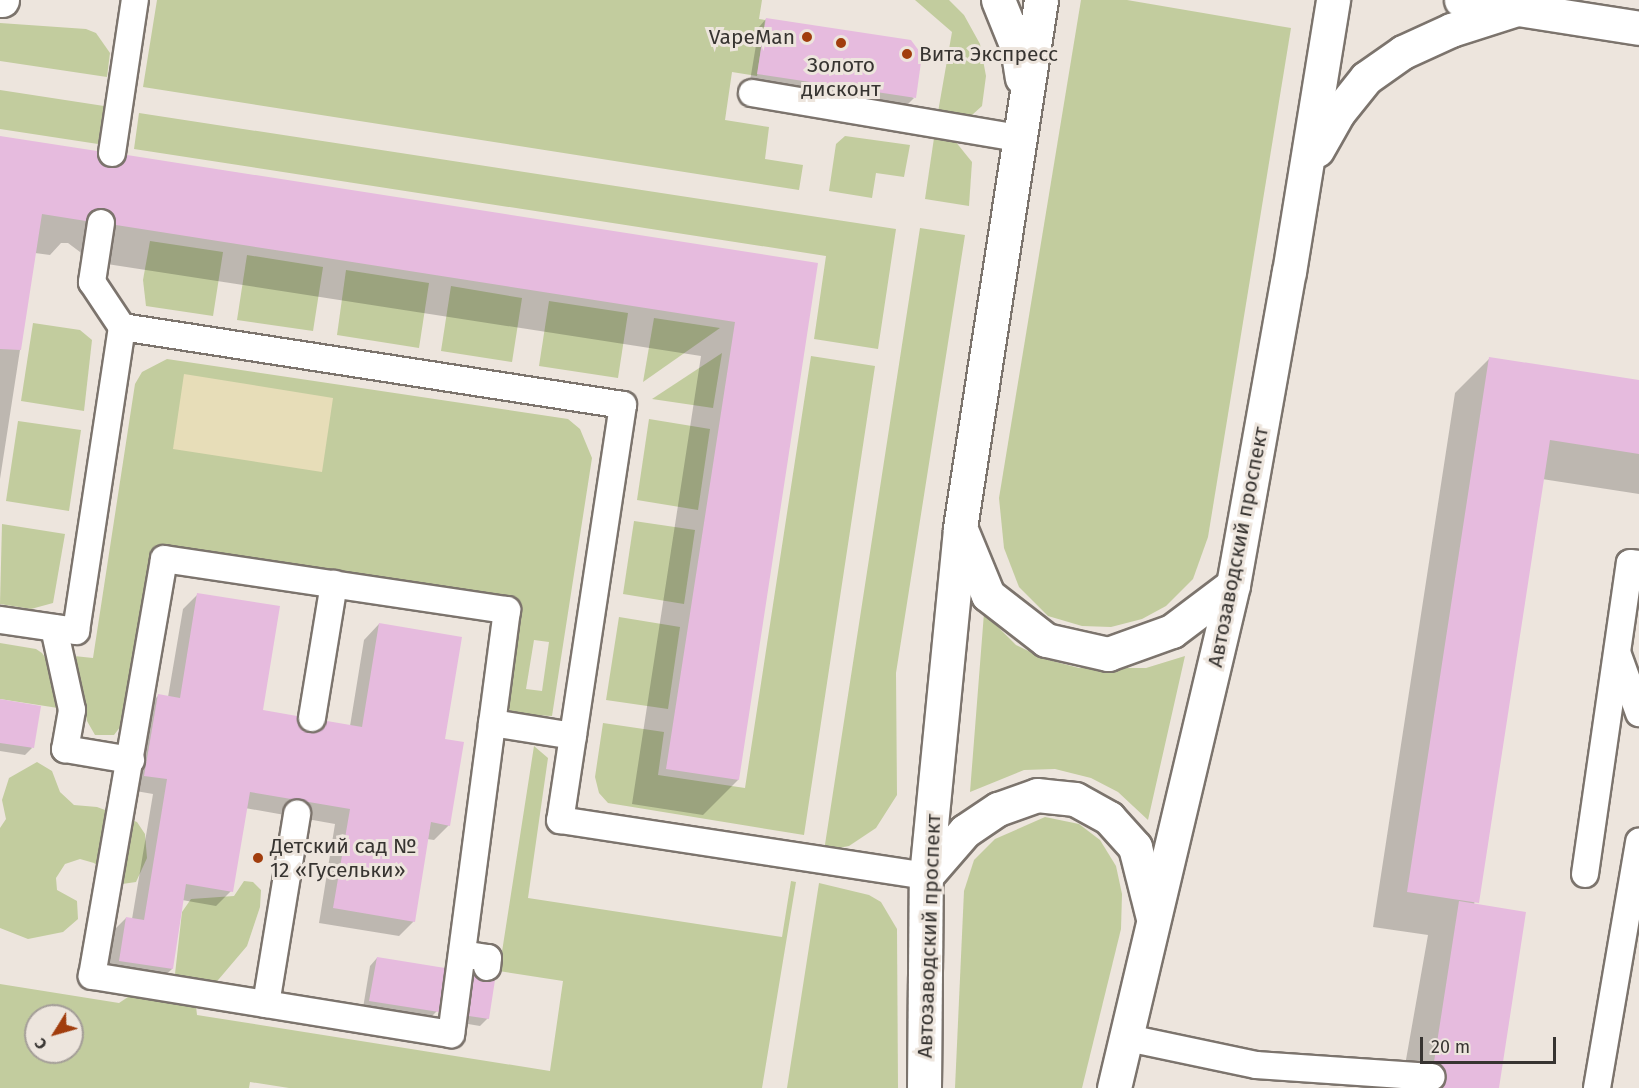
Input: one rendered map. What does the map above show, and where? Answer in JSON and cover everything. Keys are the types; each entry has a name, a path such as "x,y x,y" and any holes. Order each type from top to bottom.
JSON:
{"street":[{"path":"998,0 1017,47 1026,97"},
{"name":"Автозаводский проспект","path":"924,1088 926,876 960,528 1041,0"},
{"name":"Автозаводский проспект","path":"1114,1088 1155,928 1233,585 1333,0"},
{"path":"1461,0 1639,27"},
{"path":"1305,173 1338,112 1366,78 1413,47 1451,30 1517,9"},
{"path":"960,528 988,595 1046,640 1108,654 1172,631 1233,585"},
{"path":"926,876 965,831 998,809 1037,795 1075,799 1109,818 1135,847 1148,885 1155,928"}],"lane":[{"path":"112,153 135,0"},
{"path":"752,93 1019,138"},
{"path":"0,620 76,631 122,327 92,282 101,223"},
{"path":"122,327 623,405 560,820 926,876"},
{"path":"164,559 334,584 507,610 451,1034 92,975 164,559"},
{"path":"1585,874 1630,563 1639,564"},
{"path":"312,718 334,584"},
{"path":"54,628 72,710 65,749 131,760"},
{"path":"1616,652 1639,713"},
{"path":"492,723 573,736"},
{"path":"266,1004 297,814"},
{"path":"1597,1088 1639,842"},
{"path":"462,954 488,958 487,967"},
{"path":"1128,1038 1256,1065 1432,1077"}],"green space":[{"path":"157,0 762,0 759,19 765,20 757,76 732,72 725,120 769,127 765,159 803,165 799,190 143,87"},
{"path":"915,0 949,0 964,15 980,44 986,76 982,106 972,115 938,112 952,32"},
{"path":"1081,0 1127,0 1291,28 1208,537 1193,579 1166,606 1142,619 1111,627 1082,626 1048,616 1019,587 1004,548 999,498"},
{"path":"0,23 86,29 96,33 110,53 107,77 0,61"},
{"path":"0,90 104,106 98,144 0,129"},
{"path":"139,113 896,229 878,349 814,339 826,256 134,149"},
{"path":"845,136 910,145 904,177 876,173 872,198 829,191 836,144"},
{"path":"934,138 955,141 972,162 969,206 925,199"},
{"path":"920,228 965,235 896,673 897,795 876,828 849,846 824,851"},
{"path":"150,241 223,252 213,316 146,306 143,280"},
{"path":"247,255 323,267 313,331 237,320"},
{"path":"346,270 429,283 419,348 337,335"},
{"path":"451,286 522,298 512,362 441,351"},
{"path":"549,301 628,313 618,378 539,366"},
{"path":"654,318 720,328 643,382"},
{"path":"33,323 80,330 92,340 84,411 21,401"},
{"path":"722,353 713,408 652,399"},
{"path":"811,356 875,366 804,835 608,803 599,793 595,777 603,723 664,732 658,775 745,788"},
{"path":"167,359 568,419 580,429 592,458 552,716 514,714 508,708 505,699 519,606 154,546 127,718 114,735 95,735 87,721 74,656 93,658 135,384 142,372","holes":["534,640 549,642 542,691 526,689"]},
{"path":"649,419 710,429 698,510 637,500"},
{"path":"18,421 81,430 69,511 6,501"},
{"path":"634,521 695,530 684,604 623,594"},
{"path":"2,524 65,534 53,603 31,609 0,604"},
{"path":"984,613 1016,645 1045,659 1079,668 1146,668 1185,656 1148,820 1118,792 1091,778 1055,769 1024,770 970,792"},
{"path":"619,617 680,627 668,709 606,700"},
{"path":"0,643 36,649 42,653 47,660 58,708 0,699"},
{"path":"534,746 548,758 528,898 782,937 791,881 796,882 762,1088 289,1088 250,1082 249,1088 0,1088 0,984 119,1003 131,995 141,974 175,974 182,912 191,899 234,896 244,881 253,882 261,890 260,907 247,946 196,1006 197,1015 550,1071 563,981 499,971"},
{"path":"37,762 52,771 60,792 74,805 97,807 137,822 145,834 147,858 136,882 122,884 94,863 80,859 65,864 56,878 57,890 77,901 78,919 63,932 28,939 0,928 0,828 6,819 2,800 9,778"},
{"path":"1045,817 1079,824 1100,840 1116,866 1122,894 1121,929 1082,1088 955,1088 964,891 974,860 995,839"},
{"path":"819,883 869,895 881,902 897,929 898,1088 787,1088"}],"sand":[{"path":"184,374 333,398 322,472 173,449"}],"building":[{"path":"766,18 911,40 922,55 916,98 757,74"},
{"path":"0,136 97,151 102,164 110,168 123,163 127,155 818,263 739,780 666,769 735,322 116,225 111,212 103,208 90,213 86,221 42,214 21,350 0,349"},
{"path":"1489,357 1639,380 1639,454 1550,440 1479,903 1407,892"},
{"path":"197,593 280,606 263,710 297,716 302,729 310,733 323,728 327,721 362,727 379,623 462,637 445,739 464,742 450,826 431,822 415,922 333,908 350,809 250,792 233,892 186,884 173,969 119,961 126,917 144,920 167,779 144,776 158,694 180,698"},
{"path":"0,699 41,706 34,748 0,743"},
{"path":"1459,901 1526,912 1499,1088 1442,1088 1446,1071 1434,1062"},
{"path":"377,957 445,968 439,1012 369,1001"},
{"path":"474,974 485,982 495,980 489,1019 469,1016"}],"place":[{"name":"VapeMan","path":"807,37"},
{"name":"Золото дисконт","path":"841,43"},
{"name":"Вита Экспресс","path":"907,54"},
{"name":"Детский сад № 12 «Гусельки»","path":"258,858"}]}
